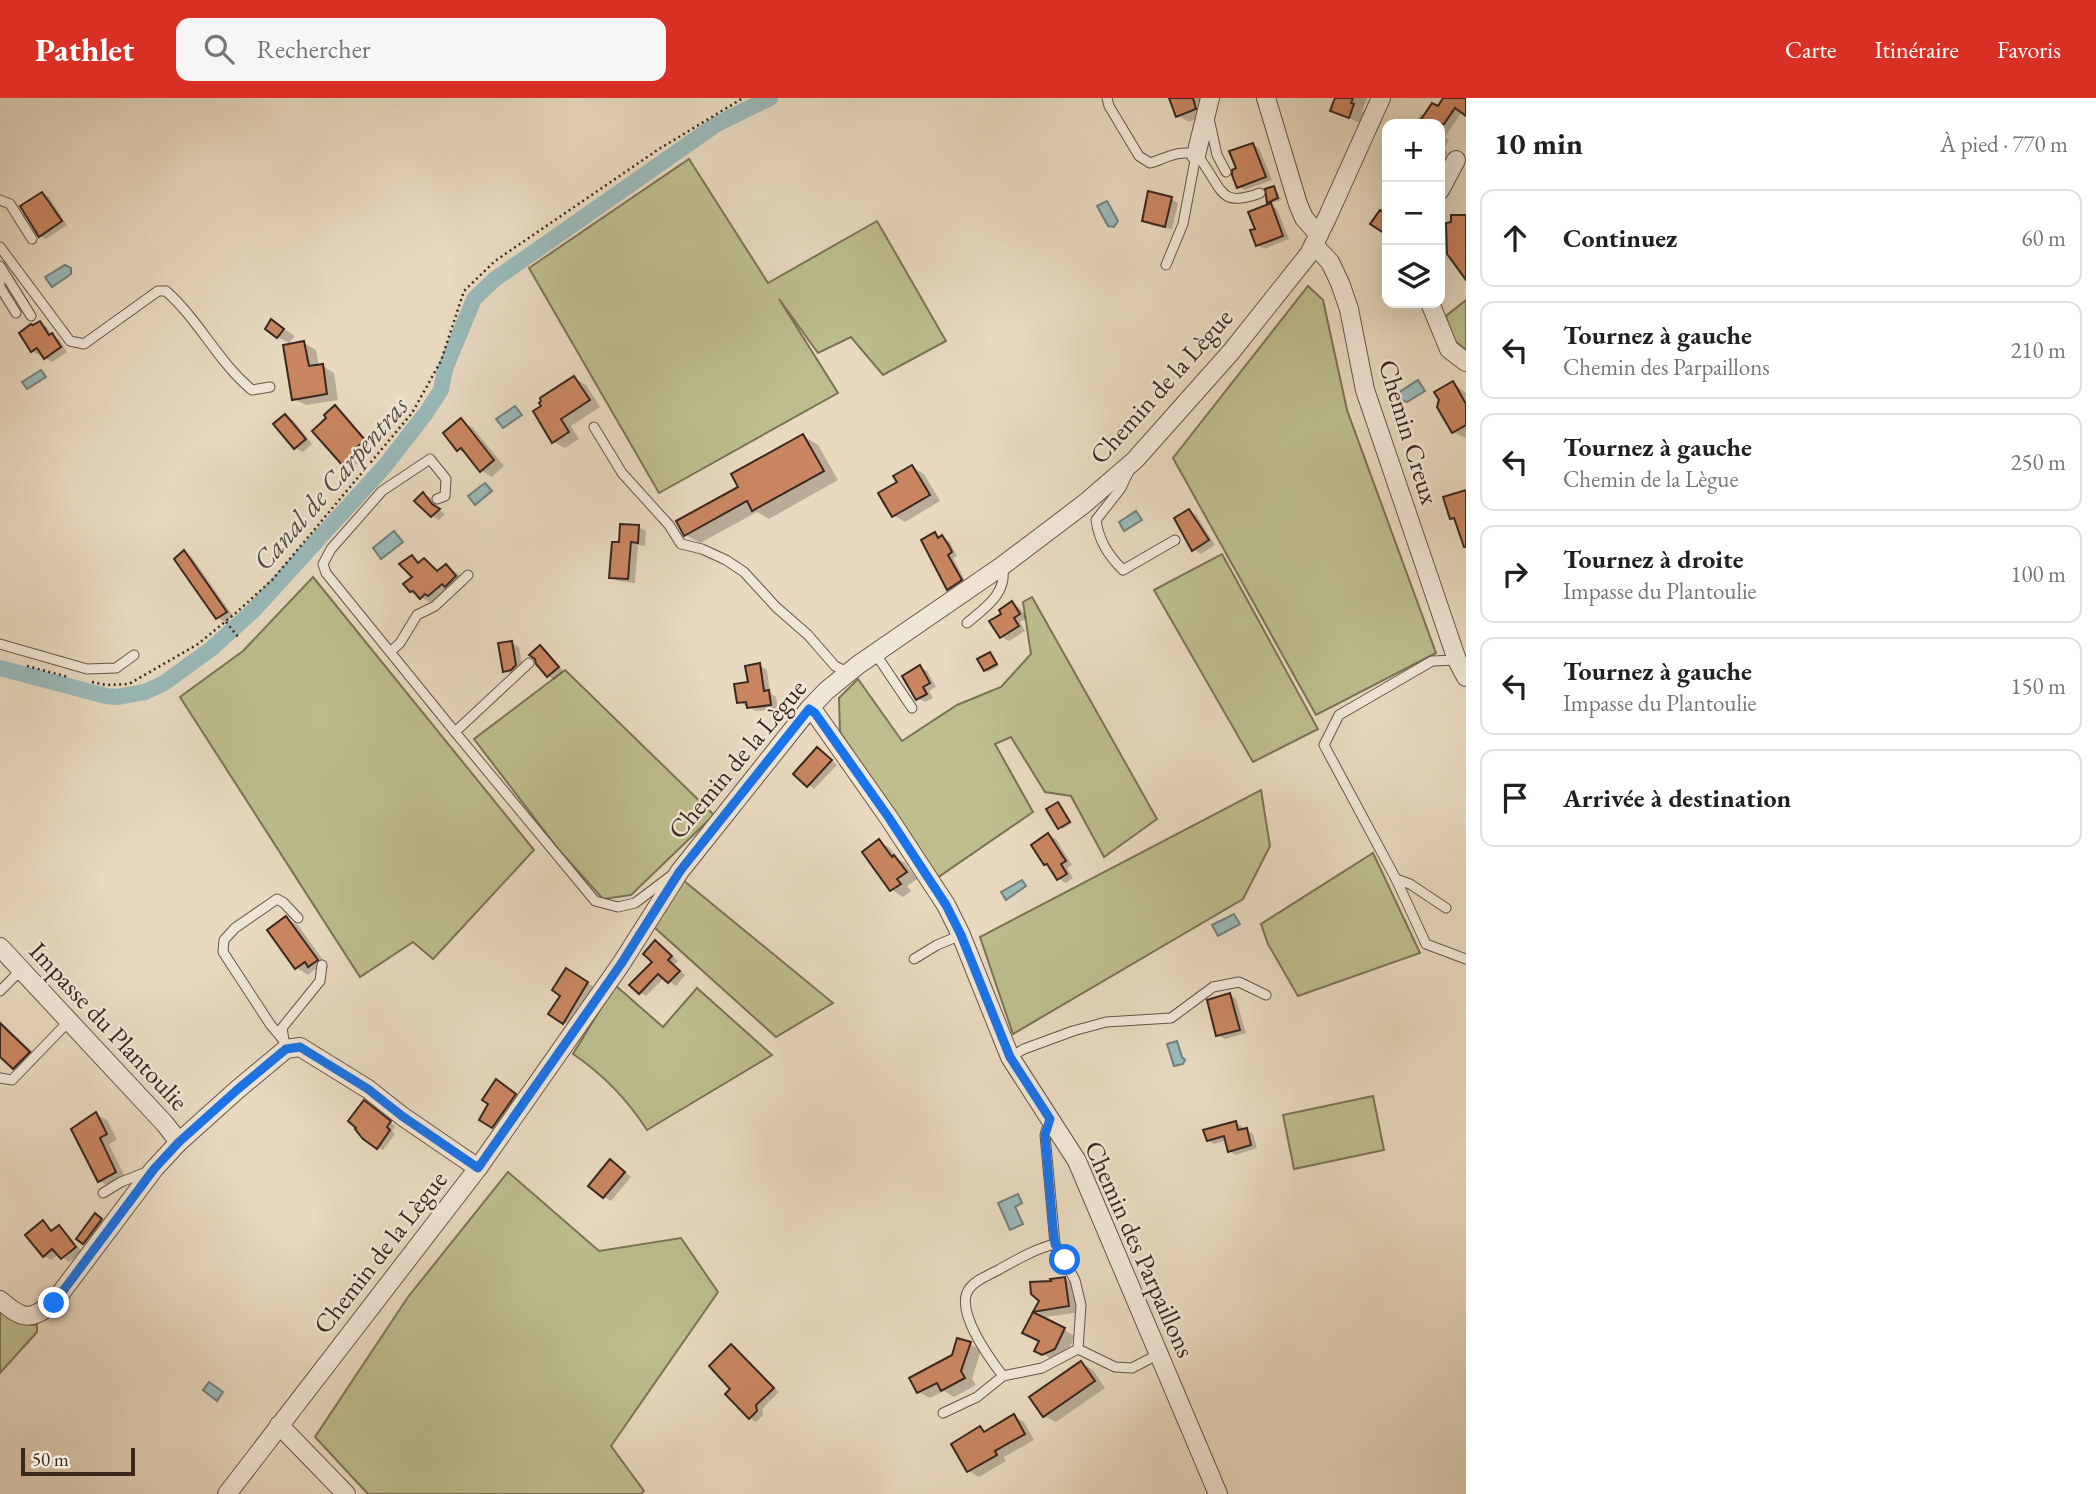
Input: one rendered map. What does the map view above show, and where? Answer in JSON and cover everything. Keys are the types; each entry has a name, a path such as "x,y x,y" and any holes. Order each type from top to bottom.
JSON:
{"street":[{"name":"Chemin Creux","path":"1266,98 1298,204 1330,262 1344,296 1365,390 1457,660 1466,677"},
{"name":"Chemin de la Lègue","path":"227,1494 478,1168 621,964 680,871 809,709 875,653 1002,566 1084,504 1135,460 1231,352 1309,254 1381,98"},
{"path":"1195,155 1207,106"},
{"path":"1444,182 1456,160"},
{"path":"1432,308 1449,349 1466,362"},
{"name":"Chemin des Parpaillons","path":"809,709 815,713 889,818 946,905 961,935 1010,1057 1077,1161 1218,1494"},
{"name":"Impasse du Plantoulie","path":"0,947 179,1142"},
{"path":"285,1045 300,1047 368,1089 478,1168"},
{"name":"Impasse du Plantoulie","path":"0,1300 27,1317 41,1314 54,1303 154,1169 179,1142 285,1045"},
{"path":"279,1425 346,1494"}],"lane":[{"path":"1107,98 1109,106 1139,156 1150,163 1178,153 1195,155 1228,198 1241,200 1260,193"},
{"path":"1207,106 1217,155 1226,172"},
{"path":"1166,265 1183,224 1195,155"},
{"path":"0,200 10,204 32,239"},
{"path":"0,247 70,341 84,344 158,291 166,291 181,304 237,378 252,390 270,387"},
{"path":"0,267 0,287 16,313"},
{"path":"0,267 31,316"},
{"path":"594,427 622,473 669,524 681,544 702,548 744,572 776,607 808,635 835,666 849,673"},
{"path":"437,499 445,496 446,479 430,459 382,491 331,549 323,564 326,573 595,901 618,907 635,902 680,871"},
{"path":"1135,460 1121,488 1096,520 1097,533 1108,555 1123,570 1175,540"},
{"path":"967,623 992,601 1002,586 1002,566"},
{"path":"391,651 400,643 417,615 435,606 468,575"},
{"path":"0,644 87,669 116,668 134,655"},
{"path":"875,653 912,708"},
{"path":"1457,660 1432,661 1339,715 1324,745 1396,879 1426,944 1466,959"},
{"path":"455,732 529,663"},
{"path":"1396,879 1410,884 1446,908"},
{"path":"285,1045 223,952 224,940 235,928 276,899 284,903 298,918"},
{"path":"914,959 961,935"},
{"path":"285,1045 282,1028 320,981 323,965"},
{"path":"0,991 21,971"},
{"path":"1010,1057 1061,1035 1106,1022 1171,1018 1213,987 1239,982 1266,995"},
{"path":"0,1078 12,1080 69,1021"},
{"path":"1050,1119 1045,1135 1055,1244 1075,1280 1078,1292 1078,1349"},
{"path":"103,1193 121,1182 154,1169"},
{"path":"1003,1376 973,1328 964,1304 967,1292 976,1282 1040,1248 1055,1244"},
{"path":"1078,1349 1115,1367 1132,1368 1159,1354"},
{"path":"943,1413 977,1397 1003,1376 1042,1368 1078,1349"}],"path":[{"path":"81,680 106,685 129,684 198,644 273,579 412,413 441,361 464,292 495,261 659,149 743,98"},
{"path":"225,621 239,638"},
{"path":"23,664 69,677"}],"green space":[{"path":"689,159 768,283 877,221 946,341 883,375 851,337 818,353 779,299 838,393 659,493 529,268"},
{"path":"1308,286 1323,300 1347,410 1436,653 1316,715 1173,458"},
{"path":"1466,300 1466,350 1452,339 1446,316"},
{"path":"1222,554 1318,729 1253,762 1154,590"},
{"path":"313,577 534,850 433,959 413,942 360,977 180,697 243,651"},
{"path":"1032,597 1157,819 1104,857 1071,796 1045,792 1011,737 995,744 1033,812 937,878 840,732 839,698 858,679 902,741 957,705 1001,687 1031,654 1023,602"},
{"path":"565,670 714,815 631,895 603,899 559,850 474,739"},
{"path":"1261,790 1270,846 1243,899 1013,1034 980,937"},
{"path":"1373,853 1420,953 1298,996 1268,944 1261,924"},
{"path":"683,880 833,1003 776,1037 654,927"},
{"path":"615,985 663,1027 697,988 772,1055 647,1130 614,1088 573,1054"},
{"path":"1373,1096 1384,1150 1294,1169 1283,1115"},
{"path":"508,1172 599,1251 681,1238 718,1292 611,1446 644,1491 641,1494 368,1494 315,1437 408,1297"},
{"path":"0,1312 20,1323 37,1325 37,1332 0,1373"}],"water":[{"path":"1107,201 1118,221 1114,227 1108,226 1097,206"},
{"path":"65,265 71,268 71,274 52,287 45,277"},
{"path":"41,370 46,377 27,389 22,382"},
{"path":"1418,380 1425,391 1407,402 1402,401 1399,397 1401,391"},
{"path":"515,406 522,415 503,428 496,419"},
{"path":"485,483 492,491 475,505 468,496"},
{"path":"1136,511 1142,520 1124,531 1119,522"},
{"path":"394,531 403,542 381,559 373,548"},
{"path":"1022,880 1026,886 1006,900 1001,892"},
{"path":"1234,914 1240,924 1218,936 1212,925"},
{"path":"1177,1041 1185,1060 1183,1064 1174,1066 1167,1044"},
{"path":"1018,1194 1022,1203 1015,1207 1023,1224 1010,1230 998,1203"},
{"path":"209,1382 223,1392 217,1401 203,1390"}],"building":[{"path":"1169,98 1193,98 1196,109 1176,117"},
{"path":"1335,98 1353,98 1351,103 1354,104 1349,118 1330,111"},
{"path":"1443,98 1466,98 1466,116 1455,108 1445,123 1445,119 1421,119 1432,103 1438,106"},
{"path":"1253,143 1266,177 1237,188 1232,175 1232,170 1236,168 1229,151"},
{"path":"1274,186 1278,198 1267,203 1265,189"},
{"path":"1148,191 1172,197 1165,227 1142,221"},
{"path":"42,192 62,221 39,237 20,206"},
{"path":"1271,203 1283,236 1256,246 1250,230 1255,229 1248,212"},
{"path":"1380,210 1382,211 1382,232 1370,224"},
{"path":"1451,215 1466,215 1466,280 1447,254 1446,223 1451,222"},
{"path":"271,319 284,329 277,338 265,329"},
{"path":"40,321 61,347 44,359 37,348 31,352 19,333"},
{"path":"304,341 309,366 323,364 327,394 292,400 283,345"},
{"path":"574,376 590,400 561,419 569,432 552,443 533,411 541,406 540,398"},
{"path":"1453,381 1466,404 1466,425 1452,433 1437,407 1439,400 1434,392"},
{"path":"335,405 365,440 354,450 357,453 343,466 312,431"},
{"path":"285,414 306,439 294,449 273,424"},
{"path":"461,418 494,460 480,472 461,448 457,451 443,433"},
{"path":"803,434 824,471 752,511 747,501 684,536 676,521 738,487 731,474"},
{"path":"912,465 930,495 892,517 878,493 897,482 893,476"},
{"path":"1466,490 1466,547 1464,547 1443,497"},
{"path":"423,492 432,504 440,509 431,517 414,501"},
{"path":"1189,509 1209,540 1192,551 1174,518"},
{"path":"620,524 639,525 638,543 631,542 628,579 609,578 612,542 619,542"},
{"path":"935,532 938,538 942,535 949,546 952,552 948,555 962,580 947,590 921,540"},
{"path":"184,550 227,612 216,619 174,559"},
{"path":"412,555 418,563 424,558 437,571 446,564 456,576 445,587 442,584 420,599 403,584 412,577 399,564"},
{"path":"1012,601 1020,614 1014,618 1019,626 1000,638 989,621 1001,614 999,610"},
{"path":"512,641 516,665 503,672 498,643"},
{"path":"540,645 559,667 547,677 535,659 529,655"},
{"path":"990,652 997,664 984,671 977,659"},
{"path":"760,663 764,691 769,690 771,705 747,708 746,702 737,703 734,684 748,682 745,666"},
{"path":"920,665 930,683 923,687 927,694 916,700 902,676"},
{"path":"817,747 832,760 807,787 793,774"},
{"path":"1058,802 1070,822 1058,829 1046,809"},
{"path":"1048,833 1066,861 1061,864 1067,874 1057,880 1031,845"},
{"path":"879,839 907,872 897,879 901,884 890,891 862,852"},
{"path":"286,916 318,960 308,967 305,962 295,969 267,930"},
{"path":"655,940 672,956 668,960 680,971 668,983 658,974 639,994 629,985 652,962 643,954"},
{"path":"566,968 588,982 563,1024 548,1014 560,996 552,990"},
{"path":"1230,993 1240,1030 1216,1036 1207,1000"},
{"path":"0,1023 30,1052 13,1069 0,1057"},
{"path":"496,1079 516,1094 492,1128 479,1120 488,1104 482,1100"},
{"path":"364,1100 391,1121 387,1127 390,1130 377,1149 363,1139 348,1121"},
{"path":"96,1112 107,1134 100,1138 116,1172 98,1182 71,1129"},
{"path":"1236,1121 1238,1130 1247,1128 1251,1145 1228,1152 1224,1136 1207,1141 1203,1130"},
{"path":"610,1159 625,1172 603,1198 588,1186"},
{"path":"95,1213 102,1219 83,1244 76,1239"},
{"path":"43,1220 51,1231 59,1225 76,1247 61,1259 52,1249 43,1257 25,1235"},
{"path":"1065,1277 1069,1306 1033,1312 1039,1301 1031,1294 1030,1282"},
{"path":"1033,1312 1065,1328 1055,1349 1042,1355 1034,1351 1039,1341 1022,1333"},
{"path":"957,1338 971,1342 961,1371 965,1378 941,1391 937,1383 917,1393 909,1378 952,1355"},
{"path":"731,1344 774,1388 756,1405 757,1411 749,1419 725,1394 730,1389 709,1366"},
{"path":"1081,1361 1095,1381 1043,1417 1029,1397"},
{"path":"1014,1414 1025,1434 995,1451 997,1455 967,1472 951,1444 980,1426 984,1432"}],"waterway":[{"name":"Canal de Carpentras","path":"0,668 117,697 145,692 164,683 211,649 253,611 384,467 426,413 441,390 445,369 474,299 495,279 717,124 770,98"}],"route":[{"path":"54,1303 154,1169 179,1142 286,1049 300,1047 368,1089 478,1168 621,964 680,871 809,709 815,713 889,818 946,905 961,935 1010,1057 1050,1119 1045,1135 1053,1228 1055,1244 1065,1260"}]}
